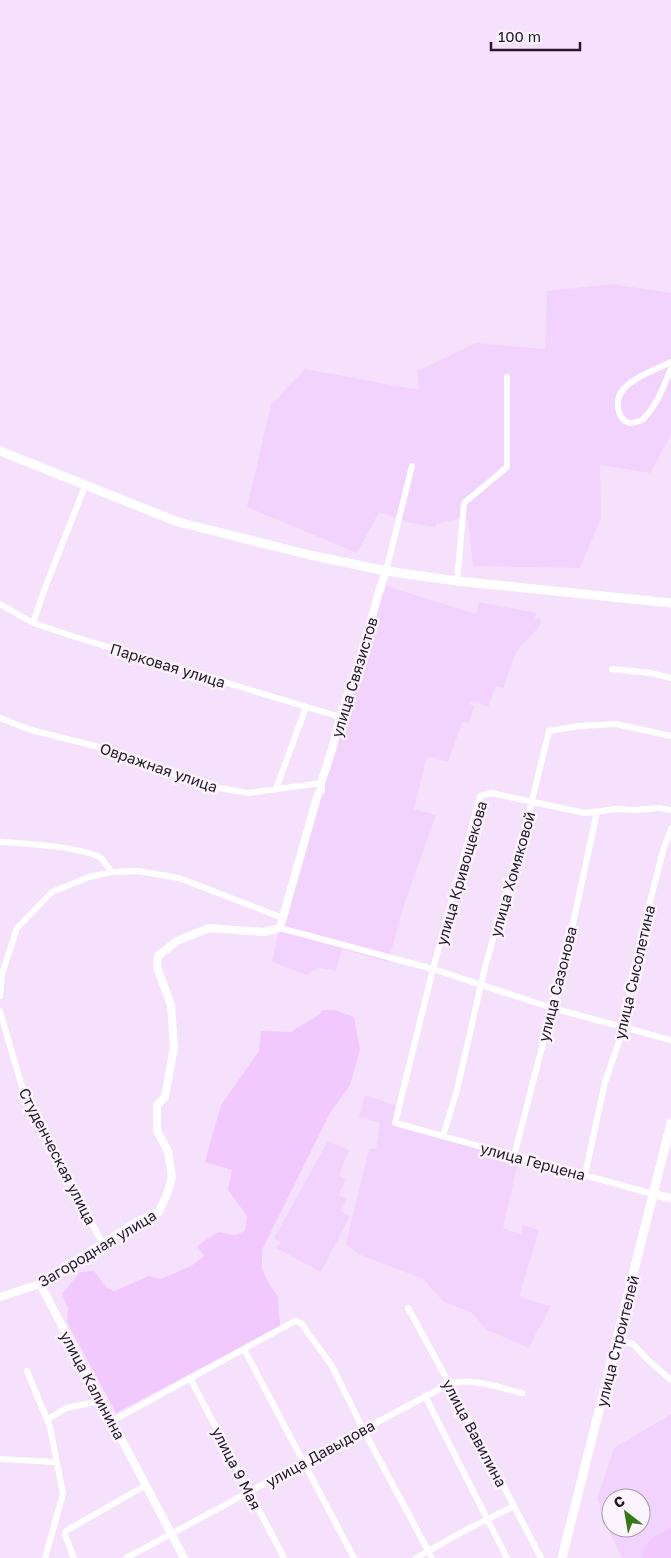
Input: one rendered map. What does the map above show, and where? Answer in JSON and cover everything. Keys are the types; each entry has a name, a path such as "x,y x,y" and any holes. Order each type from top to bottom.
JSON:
{"main road":[{"path":"0,451 178,522 386,572 581,595 671,603"},
{"name":"улица Строителей","path":"562,1558 671,1123"}],"street":[{"path":"671,362 635,379 621,391 618,403 621,419 626,423 632,424 642,420 657,399 671,369"},
{"path":"457,581 464,502 507,467 507,377"},
{"path":"386,572 412,466"},
{"path":"34,623 48,579 85,486"},
{"name":"улица Связистов","path":"280,928 318,794 321,790 321,783 340,718 358,666 386,572"},
{"name":"Парковая улица","path":"0,604 34,623 340,718"},
{"path":"612,669 650,673 671,678"},
{"path":"276,789 306,707"},
{"name":"Овражная улица","path":"0,718 31,730 107,749 158,769 219,788 248,793 321,783"},
{"name":"улица Хомяковой","path":"444,1136 457,1090 481,986 549,731 579,726 616,724 671,736"},
{"name":"улица Кривощекова","path":"433,970 480,796 491,793 531,803"},
{"path":"531,803 585,813 616,809 659,808 671,810"},
{"name":"улица Сазонова","path":"514,1156 569,942 596,812"},
{"name":"улица Сысолетина","path":"585,1175 605,1082 627,1018 631,981 639,946 663,851 671,828"},
{"path":"0,842 61,848 91,854 101,859 112,872"},
{"path":"0,996 2,974 17,928 52,892 89,877 112,872 138,871 179,878 283,918"},
{"name":"Загородная улица","path":"0,1298 40,1284 102,1242 136,1222 159,1212 172,1177 168,1151 158,1131 156,1121 157,1105 165,1097 174,1047 171,1005 157,967 158,956 177,941 209,928 264,932 280,928"},
{"path":"280,928 433,970 552,1008 671,1040"},
{"name":"улица Герцена","path":"433,970 395,1123 671,1198"},
{"name":"Студенческая улица","path":"0,1011 20,1084 34,1116 102,1242"},
{"name":"улица Калинина","path":"40,1284 184,1558"},
{"name":"улица Вавилина","path":"408,1308 541,1558"},
{"path":"112,1421 295,1321 301,1323 308,1330 332,1366 363,1429 432,1558"},
{"path":"617,1340 633,1344 671,1380"},
{"path":"244,1349 354,1558"},
{"path":"27,1371 47,1420 63,1494 45,1558"},
{"name":"улица 9 Мая","path":"190,1378 284,1558"},
{"name":"улица Давыдова","path":"126,1558 449,1384 461,1380 471,1381 522,1393"},
{"path":"425,1396 507,1558"},
{"path":"47,1420 66,1408 101,1401"},
{"path":"0,1459 56,1462"},
{"path":"74,1558 65,1535 66,1532 146,1485"},
{"path":"416,1558 514,1506"}],"shaded area":[{"path":"611,284 671,293 671,435 650,473 600,465 601,518 580,568 473,566 468,520 458,519 436,524 436,527 406,522 379,512 357,553 247,507 271,405 305,369 419,390 417,371 476,343 545,349 547,291"},
{"path":"386,586 476,614 479,602 536,613 535,618 541,619 540,626 516,652 503,688 496,686 488,707 473,701 469,704 475,706 468,724 462,722 448,762 430,757 426,760 414,809 436,815 405,902 388,962 342,949 336,971 318,968 307,975 272,962 282,914 314,796 356,664 376,590 384,594"},
{"path":"323,1010 335,1010 354,1017 360,1050 350,1085 330,1113 262,1250 262,1269 278,1296 280,1326 116,1413 67,1322 68,1308 62,1294 80,1272 94,1271 107,1288 115,1291 148,1276 161,1279 191,1266 204,1256 197,1246 218,1232 235,1235 245,1231 247,1216 228,1190 232,1170 205,1162 221,1105 259,1051 261,1031 292,1032"},
{"path":"365,1095 397,1106 393,1125 519,1158 503,1228 521,1234 523,1225 539,1230 519,1297 550,1306 529,1348 487,1330 472,1313 443,1301 423,1279 358,1254 346,1244 369,1149 376,1149 380,1123 359,1117"},
{"path":"328,1141 349,1150 339,1175 346,1179 339,1195 347,1199 341,1211 350,1216 321,1272 276,1248 280,1242 274,1238"},
{"path":"671,1414 671,1558 622,1558 612,1538 651,1538 651,1488 601,1488 601,1509 597,1499 614,1448"},
{"path":"671,1528 671,1558 643,1558 645,1547 651,1539"}]}
